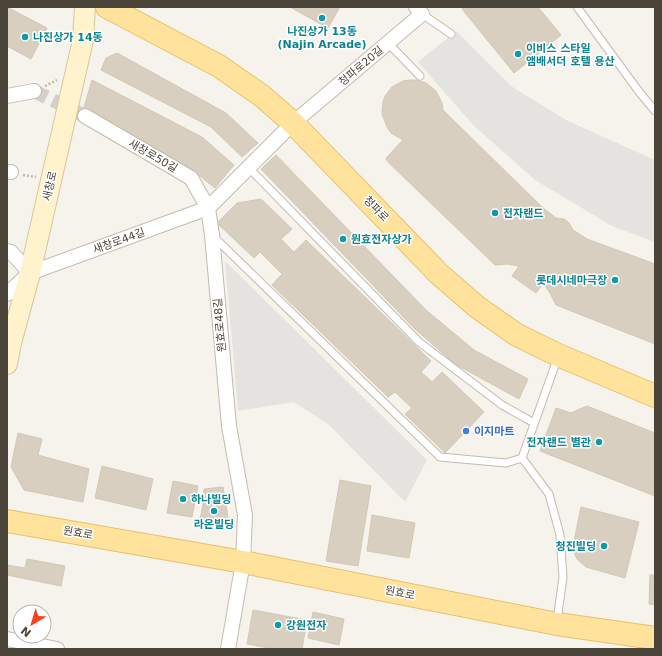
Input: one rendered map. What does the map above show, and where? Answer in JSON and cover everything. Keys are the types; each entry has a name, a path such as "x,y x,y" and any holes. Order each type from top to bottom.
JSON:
{"main road":[{"name":"새창로","path":"7,364 9,343 30,273 83,40 85,7"},
{"name":"청파로","path":"107,7 219,66 262,96 293,123 439,274 477,307 517,335 558,355 655,396"},
{"name":"원효로","path":"7,521 243,562 557,624 634,642 655,638"}],"street":[{"name":"청파로20길","path":"293,123 388,43 419,11"},
{"path":"7,96 34,91"},
{"name":"새창로50길","path":"85,116 191,178 208,208"},
{"path":"208,208 293,123"},
{"name":"원효로48길","path":"208,208 212,235 229,426 245,515 243,562"},
{"name":"새창로44길","path":"30,273 208,208"},
{"path":"7,251 11,252 30,273 7,294"},
{"path":"228,649 243,562"},
{"path":"7,639 57,649"}],"lane":[{"path":"577,7 640,93 655,111"},
{"path":"419,11 451,34"},
{"path":"388,43 420,76"},
{"path":"249,168 419,342 502,405 534,423"},
{"path":"212,235 440,457 506,463 522,458"},
{"path":"522,458 558,355"},
{"path":"522,458 549,494 560,535 563,577 557,624"}],"path":[{"path":"34,91 76,71"},
{"path":"9,172 51,180"}],"shaded area":[{"path":"456,31 511,86 566,120 655,160 655,242 612,226 535,180 473,125 418,62"},
{"path":"225,261 427,460 405,502 329,425 294,402 238,411"}],"building":[{"name":"나진상가 14동","path":"7,7 47,28 31,59 7,46"},
{"name":"나진상가 13동 (Najin Arcade)","path":"290,7 340,7 328,28"},
{"name":"이비스 스타일 앰배서더 호텔 용산","path":"465,7 538,7 561,35 514,73 462,9"},
{"path":"117,53 226,113 258,143 242,157 211,127 101,70 106,58"},
{"path":"92,80 202,137 234,165 215,188 190,168 84,107"},
{"name":"전자랜드","path":"417,80 426,83 436,91 442,103 443,110 542,207 556,218 564,219 569,223 573,230 587,239 655,264 655,344 556,305 543,283 536,293 512,276 519,266 507,264 495,265 389,163 386,159 403,140 391,133 387,127 382,114 383,102 385,96 392,87 403,81"},
{"name":"원효전자상가","path":"276,155 426,310 474,350 528,379 519,399 455,364 415,329 261,169"},
{"path":"261,199 292,229 281,239 294,252 306,240 431,361 421,372 432,382 442,372 484,412 445,453 405,414 412,408 395,392 388,397 272,285 282,274 260,252 254,258 217,223 237,203"},
{"name":"전자랜드 별관","path":"587,406 655,433 655,496 540,451 556,408 571,413"},
{"path":"18,433 42,439 38,455 89,469 83,502 24,490 11,467"},
{"path":"102,466 153,479 146,510 95,498"},
{"path":"340,480 371,486 358,566 326,561"},
{"name":"하나빌딩","path":"173,481 198,486 192,517 167,513"},
{"name":"라온빌딩","path":"223,487 228,517 219,525 200,519 204,489"},
{"name":"청진빌딩","path":"581,507 639,522 625,578 586,567 577,559 574,552 574,541"},
{"path":"372,515 415,523 409,558 367,551"},
{"path":"27,559 65,566 61,586 7,575 7,565 25,568"},
{"path":"650,575 655,575 655,605 649,604"},
{"name":"강원전자","path":"253,610 307,620 302,649 274,649 247,644"},
{"path":"313,612 344,619 339,645 308,638"}],"tunnel":[{"path":"34,91 85,116"}],"place":[{"name":"나진상가 13동 (Najin Arcade)","path":"322,18"},
{"name":"나진상가 14동","path":"25,37"},
{"name":"이비스 스타일 앰배서더 호텔 용산","path":"518,54"},
{"name":"전자랜드","path":"495,213"},
{"name":"원효전자상가","path":"343,239"},
{"name":"롯데시네마극장","path":"615,280"},
{"name":"이지마트","path":"466,431"},
{"name":"전자랜드 별관","path":"599,442"},
{"name":"하나빌딩","path":"183,499"},
{"name":"라온빌딩","path":"214,511"},
{"name":"청진빌딩","path":"604,546"},
{"name":"강원전자","path":"278,625"}]}
